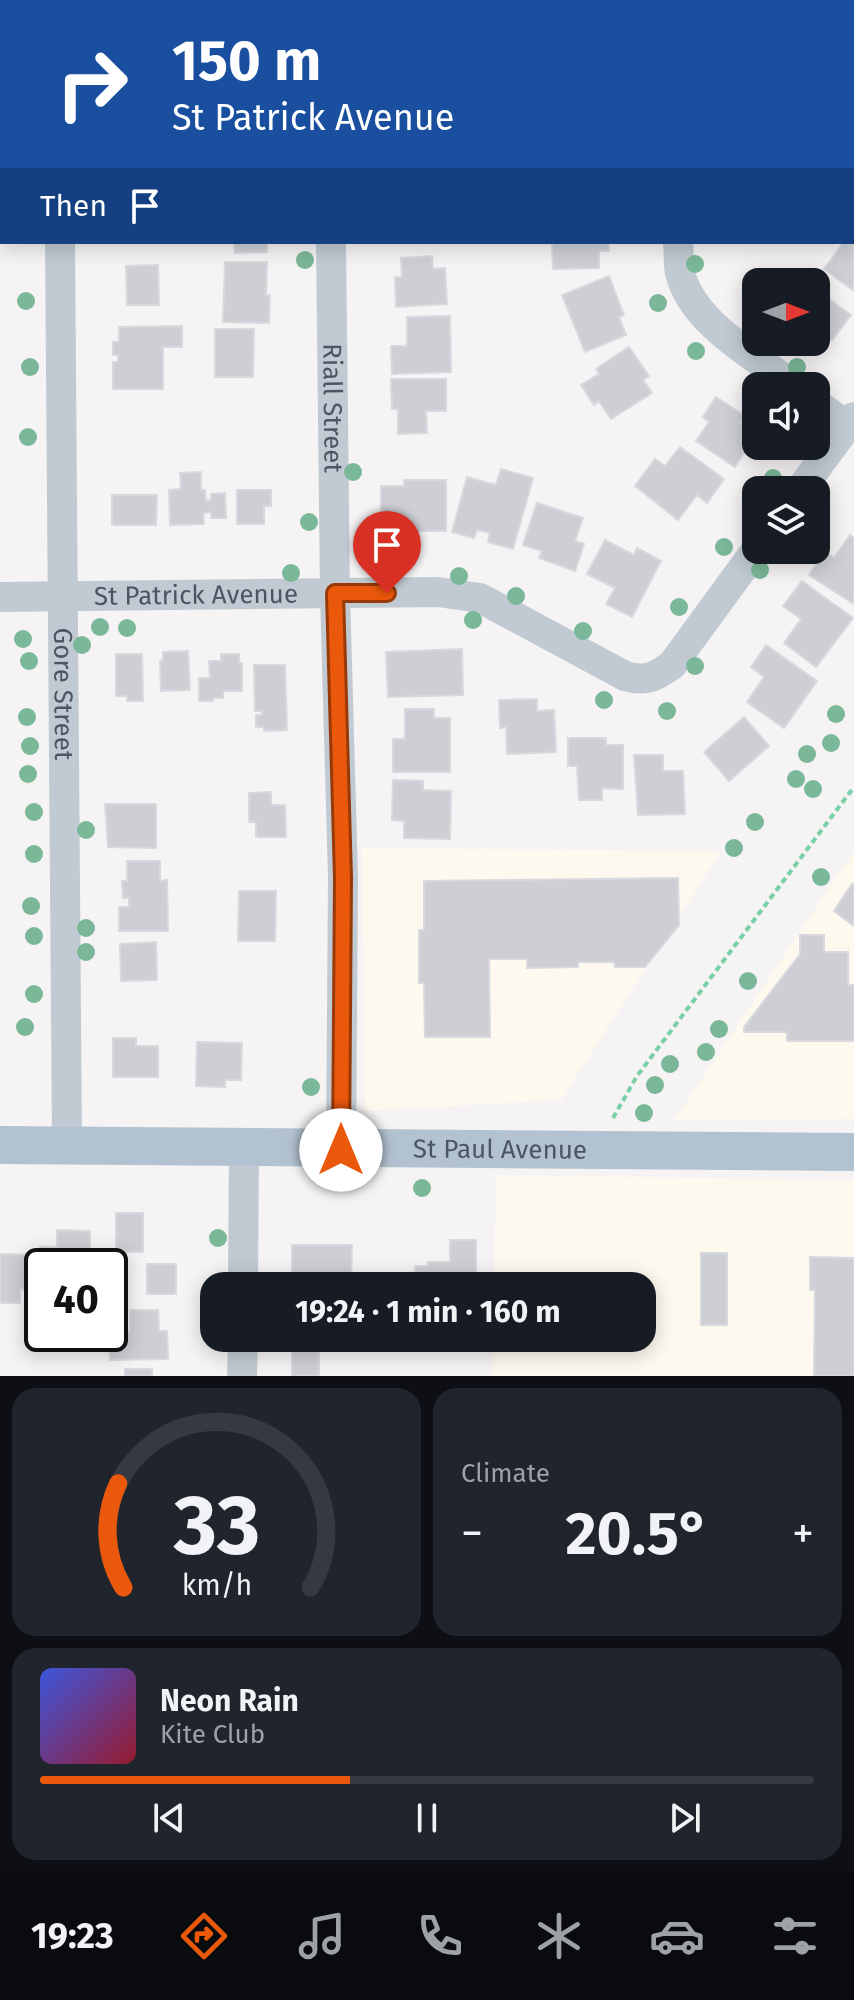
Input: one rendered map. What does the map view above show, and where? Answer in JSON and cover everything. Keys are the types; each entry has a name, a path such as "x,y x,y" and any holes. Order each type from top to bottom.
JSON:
{"main road":[{"name":"St Paul Avenue","path":"0,1145 854,1152"}],"street":[{"name":"Gore Street","path":"60,244 67,1145"},
{"name":"Riall Street","path":"331,244 335,593 343,878 341,1150"},
{"path":"678,244 679,271 688,295 707,320 776,372"},
{"path":"810,476 851,421 830,410"},
{"name":"St Patrick Avenue","path":"0,597 438,592 480,598 625,676 642,681 657,676 672,665 746,564"},
{"path":"243,1272 244,1148"},
{"path":"242,1376 243,1352"}],"path":[{"path":"604,1150 615,1113 637,1076 854,787"}],"shaded area":[{"path":"362,848 721,851 561,1100 365,1111"},
{"path":"854,851 854,1119 675,1120"},
{"path":"496,1175 854,1180 854,1376 492,1376 493,1352 656,1352 656,1272 494,1272"}],"building":[{"path":"234,244 267,244 267,252 235,253"},
{"path":"552,244 608,244 609,251 599,251 599,268 553,269"},
{"path":"843,244 854,244 854,291 830,273 830,268 825,268"},
{"path":"432,256 433,269 445,268 447,304 396,307 395,277 402,277 401,258"},
{"path":"225,262 267,262 269,323 223,322"},
{"path":"158,265 159,305 127,305 126,266"},
{"path":"609,276 624,315 619,317 626,335 585,352 562,295"},
{"path":"830,300 851,315 832,340 830,338"},
{"path":"450,316 451,372 392,374 391,346 407,346 407,317"},
{"path":"182,326 182,347 163,347 163,389 113,389 113,362 118,362 118,355 113,355 113,342 119,342 119,327"},
{"path":"215,329 254,329 253,377 215,377"},
{"path":"629,347 649,376 643,380 652,393 611,419 599,401 594,405 581,385 599,374 596,369"},
{"path":"391,379 446,379 446,411 426,411 427,433 398,434 398,409 392,409"},
{"path":"716,397 742,414 742,456 735,467 696,441 709,422 703,417"},
{"path":"680,447 724,479 707,503 697,495 678,520 635,486 655,459 665,466"},
{"path":"501,469 533,478 513,549 488,542 490,533 477,530 474,538 452,532 467,477 496,485"},
{"path":"201,472 201,490 205,490 206,501 211,500 211,494 225,493 226,518 211,518 211,512 203,513 204,524 170,525 169,490 181,489 180,473"},
{"path":"404,480 446,480 446,531 381,531 381,486 404,486"},
{"path":"237,490 271,490 271,506 264,506 264,524 237,524"},
{"path":"112,495 157,495 156,525 112,525"},
{"path":"537,503 583,518 575,541 584,544 575,571 539,558 542,551 523,545"},
{"path":"850,535 854,538 854,604 809,575 816,564 830,564 830,555 834,558"},
{"path":"605,540 634,555 637,548 661,561 632,617 606,604 615,588 587,574"},
{"path":"802,581 853,618 816,667 784,643 801,619 783,606"},
{"path":"766,645 817,681 784,728 747,702 764,677 751,667"},
{"path":"462,649 463,695 388,697 386,652"},
{"path":"188,651 190,690 161,691 160,661 163,661 163,652"},
{"path":"116,654 142,654 143,701 127,701 127,696 116,696"},
{"path":"221,654 239,654 242,691 223,691 223,698 199,701 199,678 210,678 209,661 221,661"},
{"path":"254,665 285,665 287,730 264,731 264,727 256,727 256,715 262,715 262,711 255,711"},
{"path":"537,699 537,711 554,710 556,752 507,754 506,727 500,728 499,700"},
{"path":"405,709 434,709 434,718 450,718 450,772 393,772 393,739 405,739"},
{"path":"744,717 769,746 729,781 704,752"},
{"path":"568,738 606,738 606,745 623,745 623,789 602,788 602,800 579,800 577,766 568,766"},
{"path":"634,755 663,755 663,771 683,771 685,814 638,815"},
{"path":"393,780 423,781 423,790 451,791 450,839 404,838 404,821 392,820"},
{"path":"271,792 271,805 285,805 286,837 256,837 256,822 249,822 249,793"},
{"path":"105,804 156,804 156,848 108,847"},
{"path":"127,861 160,861 160,881 167,880 168,931 119,931 119,907 129,907 129,898 123,898 122,881 127,881"},
{"path":"678,878 679,925 645,967 615,967 614,962 578,962 578,967 527,968 527,959 489,959 490,1037 425,1037 424,983 419,983 419,930 424,930 424,881"},
{"path":"854,885 854,926 834,911"},
{"path":"239,891 276,891 275,941 238,941"},
{"path":"800,935 824,935 824,952 848,952 848,985 854,985 854,1041 787,1041 787,1032 744,1032 744,1027 800,954"},
{"path":"156,942 157,980 121,981 120,944"},
{"path":"113,1038 136,1038 136,1046 158,1046 158,1077 113,1077"},
{"path":"197,1042 242,1043 241,1080 225,1080 225,1087 196,1086"},
{"path":"116,1213 143,1213 143,1252 116,1248"},
{"path":"57,1230 90,1231 90,1248 40,1248 57,1247"},
{"path":"450,1240 476,1240 476,1272 415,1272 415,1266 428,1266 428,1262 450,1262"},
{"path":"292,1245 352,1245 351,1272 292,1272"},
{"path":"701,1253 727,1253 727,1325 701,1325"},
{"path":"0,1254 24,1255 24,1289 20,1289 20,1303 0,1303"},
{"path":"810,1257 854,1258 854,1376 814,1376 815,1290 810,1290"},
{"path":"147,1264 176,1264 176,1294 147,1294"},
{"path":"130,1310 158,1310 159,1331 167,1331 168,1359 110,1360 110,1352 128,1352"},
{"path":"292,1352 319,1352 319,1376 292,1376"},
{"path":"125,1369 152,1369 152,1376 125,1376"}],"route":[{"path":"341,1150 343,878 335,593 387,593"}]}
